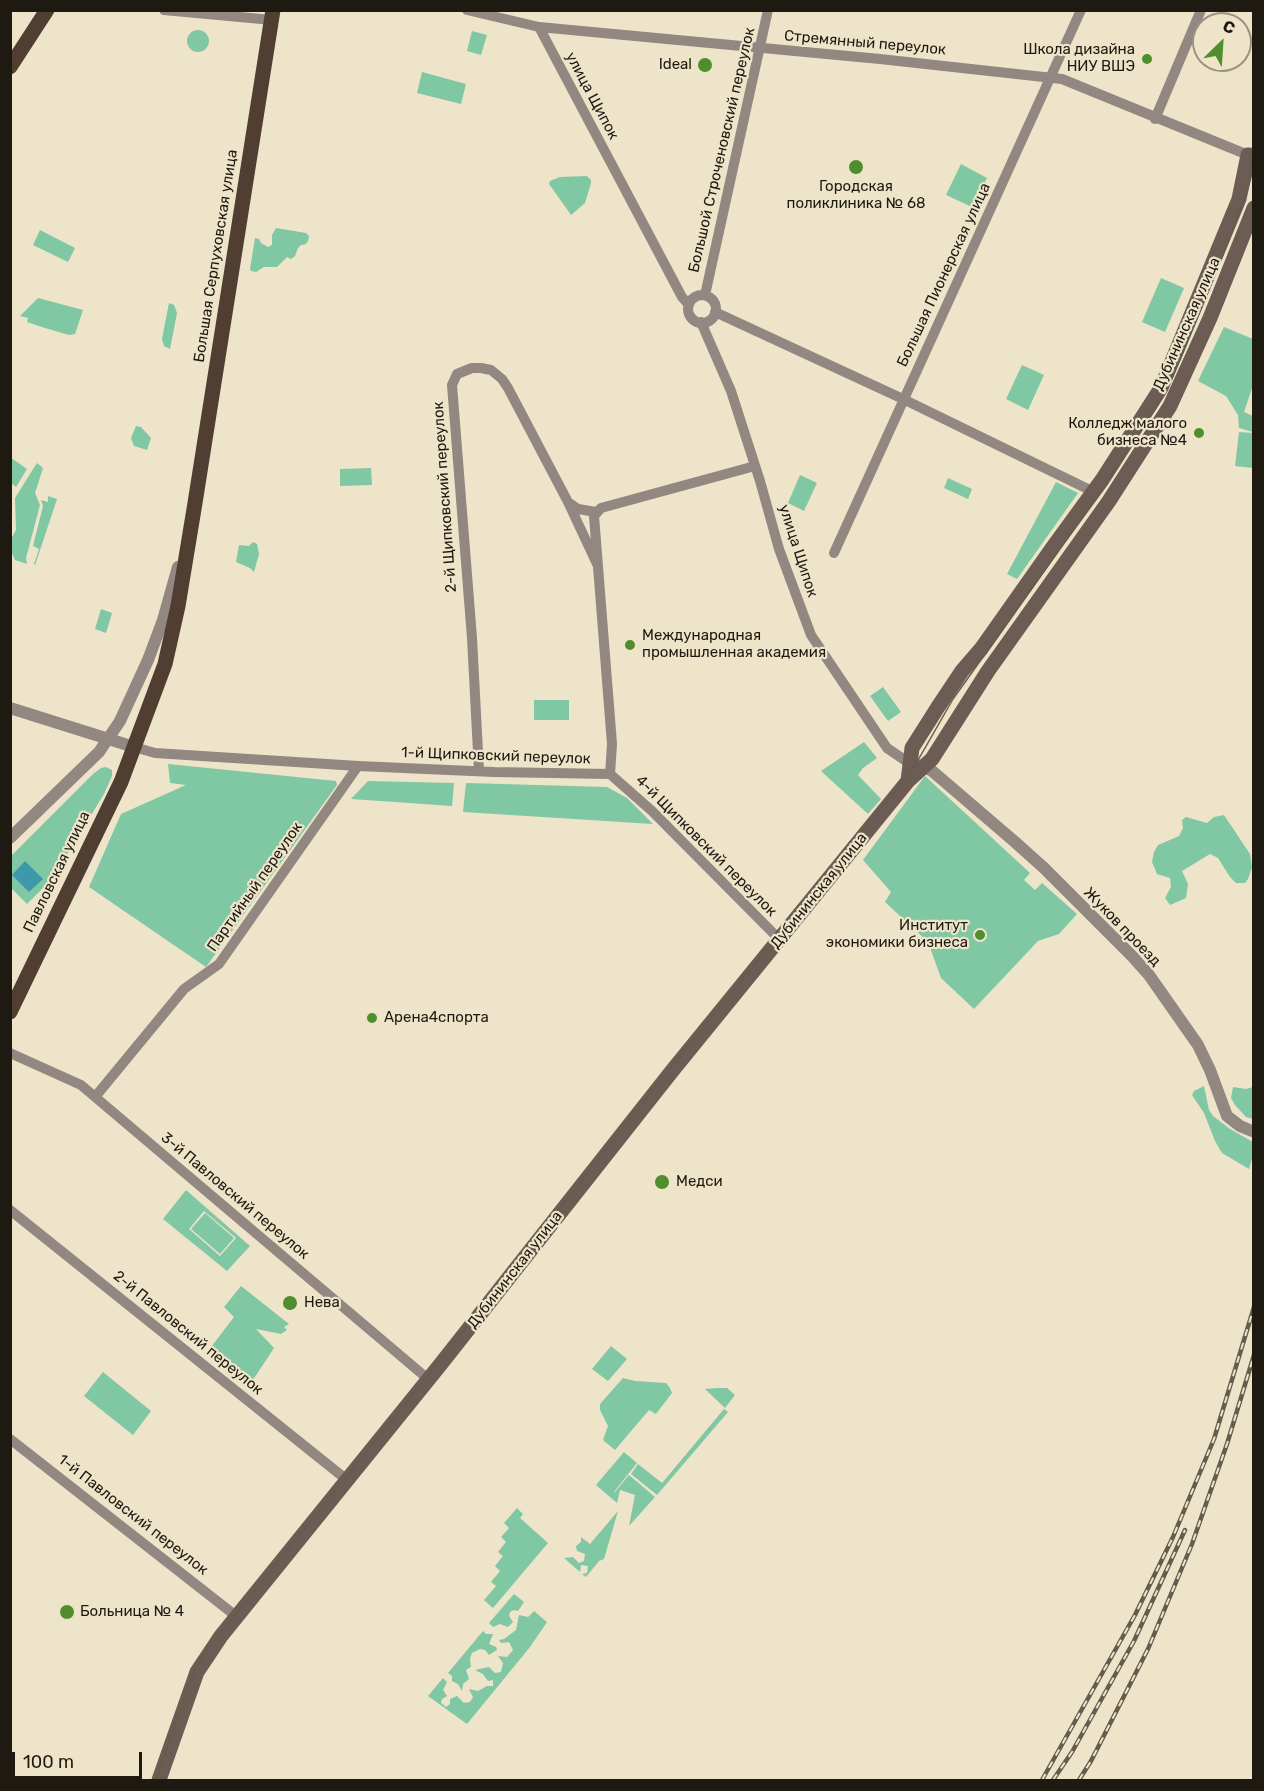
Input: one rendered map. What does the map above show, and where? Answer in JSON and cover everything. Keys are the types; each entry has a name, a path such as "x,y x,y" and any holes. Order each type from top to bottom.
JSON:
{"main road":[{"path":"10,67 47,10"},
{"name":"Большая Серпуховская улица","path":"134,747 165,664 176,615 272,15"},
{"name":"Дубининская улица","path":"908,781 909,763 915,743 962,671 981,649 1094,492 1161,387 1235,208 1251,156"},
{"name":"Дубининская улица","path":"159,1780 197,1672 209,1652 672,1071 908,781 928,769 932,759 993,664 1109,501 1170,406 1206,328 1254,208"},
{"name":"Павловская улица","path":"10,1012 119,786 134,747"}],"street":[{"path":"164,10 272,15"},
{"name":"Стремянный переулок","path":"467,10 539,27 1062,79 1155,119 1251,156"},
{"name":"Большой Строченовский переулок","path":"705,295 768,10"},
{"name":"Большая Пионерская улица","path":"834,553 1081,10"},
{"path":"1155,119 1200,10"},
{"name":"улица Щипок","path":"539,27 682,297 689,305"},
{"path":"705,295 715,303 715,312 710,320 701,322 691,317 689,305 693,298 705,295"},
{"path":"715,312 903,399 1094,492"},
{"name":"улица Щипок","path":"701,322 724,373 780,549 811,635 887,748 909,763"},
{"name":"2-й Щипковский переулок","path":"479,771 472,638 452,385 457,374 472,368 481,368 491,370 502,379 568,502 597,564"},
{"path":"568,502 578,508 596,512 601,508 755,466"},
{"name":"Большая Серпуховская улица","path":"10,838 94,757 108,739 135,691 163,620 194,508"},
{"name":"1-й Щипковский переулок","path":"134,747 155,753 358,766 610,774 612,744 597,564 594,519 596,512"},
{"path":"10,708 134,747"},
{"path":"909,763 928,769"},
{"name":"Партийный переулок","path":"95,1097 184,989 219,964 358,766"},
{"name":"Жуков проезд","path":"928,769 1044,868 1132,956 1149,975 1198,1045 1227,1116 1240,1126 1253,1131"},
{"name":"4-й Щипковский переулок","path":"610,774 652,811 780,940"},
{"name":"3-й Павловский переулок","path":"10,1053 81,1085 428,1379"},
{"name":"2-й Павловский переулок","path":"10,1210 347,1480"},
{"name":"1-й Павловский переулок","path":"10,1439 237,1616"}],"green space":[{"path":"194,30 202,30 209,37 209,45 202,52 194,52 187,45 187,37"},
{"path":"472,31 487,35 481,55 467,51"},
{"path":"422,72 466,84 461,104 417,93"},
{"path":"961,164 987,178 972,207 946,195"},
{"path":"587,176 591,183 585,203 571,215 549,184 550,181 560,177"},
{"path":"276,228 306,233 309,236 308,241 298,248 295,256 291,259 287,257 277,267 264,267 256,272 251,271 255,238 268,247 272,245 272,235"},
{"path":"40,230 75,248 68,262 33,245"},
{"path":"1161,278 1184,288 1165,332 1142,322"},
{"path":"38,298 83,310 75,334 69,335 45,328 27,322 28,318 20,316"},
{"path":"169,303 174,305 177,313 170,349 164,346 162,339"},
{"path":"1224,327 1253,339 1253,385 1244,412 1253,416 1253,432 1239,428 1238,415 1226,396 1198,381"},
{"path":"1022,365 1044,375 1028,410 1006,399"},
{"path":"136,426 141,427 151,438 147,450 134,446 131,438"},
{"path":"1239,432 1253,433 1253,468 1235,466"},
{"path":"10,457 27,469 16,487 11,483"},
{"path":"37,463 43,468 35,493 40,505 26,558 27,564 15,560 11,551 11,539 16,530 15,498"},
{"path":"371,468 372,485 340,486 340,469"},
{"path":"800,475 817,483 804,511 788,503"},
{"path":"948,478 972,489 968,499 944,488"},
{"path":"1056,482 1078,493 1017,579 1007,574"},
{"path":"48,496 57,499 35,565 39,549 33,546 43,506 41,500 48,502"},
{"path":"253,542 257,544 259,554 254,572 236,562 239,545 249,546"},
{"path":"101,609 112,613 106,633 95,629"},
{"path":"883,687 901,712 888,721 870,696"},
{"path":"534,700 569,700 569,720 534,720"},
{"path":"864,742 877,758 863,768 858,775 881,799 868,814 821,771"},
{"path":"168,764 336,781 337,785 206,967 89,887 121,814 186,785 170,783"},
{"path":"106,767 112,770 112,776 104,794 52,879 27,904 11,888 10,857 93,774"},
{"path":"925,776 1030,873 1024,880 1035,890 1042,883 1077,914 1059,934 1038,941 974,1009 941,978 928,942 885,902 891,892 863,860"},
{"path":"368,781 454,783 452,806 351,799"},
{"path":"466,783 607,787 627,798 653,824 463,812"},
{"path":"1224,815 1250,854 1252,867 1248,879 1245,883 1236,883 1218,858 1210,854 1182,871 1188,884 1186,898 1170,905 1165,898 1171,887 1170,878 1157,874 1152,862 1158,845 1179,836 1183,828 1182,820 1186,817 1207,823 1214,817"},
{"path":"1204,1086 1209,1110 1213,1116 1253,1142 1253,1155 1249,1169 1222,1153 1215,1141 1204,1113 1192,1095 1194,1091"},
{"path":"1233,1087 1246,1089 1253,1087 1253,1119 1246,1117 1235,1105 1231,1098"},
{"path":"186,1190 250,1246 227,1271 163,1219","holes":["204,1211 236,1238 220,1256 189,1229"]},
{"path":"205,1213 234,1238 220,1254 191,1229"},
{"path":"241,1286 289,1324 284,1327 287,1330 281,1334 256,1329 274,1348 249,1386 208,1351 234,1317 224,1307"},
{"path":"611,1346 627,1359 608,1381 592,1369"},
{"path":"103,1372 151,1411 133,1435 84,1396"},
{"path":"623,1378 666,1383 672,1393 656,1414 649,1410 615,1450 603,1440 608,1426 600,1410 600,1404"},
{"path":"727,1388 735,1395 725,1408 705,1389"},
{"path":"724,1409 728,1412 657,1495 631,1474 638,1464 662,1483"},
{"path":"624,1452 637,1463 614,1492 629,1475 655,1497 629,1526 635,1495 620,1490 617,1503 596,1485"},
{"path":"517,1508 523,1514 520,1518 548,1543 493,1608 484,1600 496,1586 491,1582 500,1571 495,1566 503,1556 498,1552 506,1542 501,1537 509,1528 504,1523"},
{"path":"618,1511 604,1559 599,1561 586,1577 582,1574 587,1573 588,1566 581,1565 580,1572 564,1558 573,1557 579,1563 584,1561 585,1554 577,1551 576,1546 581,1542 581,1537 590,1544"},
{"path":"514,1594 524,1602 518,1611 510,1612 509,1616 513,1622 508,1627 500,1624 493,1627 489,1623"},
{"path":"534,1611 547,1622 530,1647 467,1724 428,1696 443,1678 447,1682 443,1690 447,1696 442,1699 441,1703 446,1707 450,1704 450,1699 457,1696 464,1703 470,1702 473,1697 469,1689 478,1691 487,1686 493,1686 493,1680 488,1681 483,1674 475,1670 489,1667 495,1673 501,1672 503,1663 498,1656 507,1657 513,1650 509,1642 501,1643 499,1640 516,1630 519,1615 528,1617"},
{"path":"483,1631 486,1634 493,1634 489,1644 497,1650 489,1655 485,1650 480,1649 472,1653 471,1667 466,1670 469,1679 463,1684 462,1691 448,1673"}],"water":[{"path":"25,861 43,879 29,892 12,875"}],"tram line":[{"path":"156,1780 194,1671 206,1651 438,1363 660,1081 913,769 953,699 1104,487 1160,401 1209,290 1246,196 1251,177 1254,123"}],"railway":[{"path":"1042,1780 1135,1615 1173,1537 1214,1439 1254,1307"},
{"path":"1079,1780 1148,1649 1192,1544 1227,1444 1254,1355"},
{"path":"1053,1780 1072,1752 1134,1641 1185,1530"}],"place":[{"name":"Школа дизайна НИУ ВШЭ","path":"1147,59"},
{"name":"Ideal","path":"705,65"},
{"name":"Городская поликлиника № 68","path":"856,167"},
{"name":"Колледж малого бизнеса №4","path":"1199,433"},
{"name":"Международная промышленная академия","path":"630,645"},
{"name":"Институт экономики бизнеса","path":"980,935"},
{"name":"Арена4спорта","path":"372,1018"},
{"name":"Медси","path":"662,1182"},
{"name":"Нева","path":"290,1303"},
{"name":"Больница № 4","path":"67,1612"}]}
